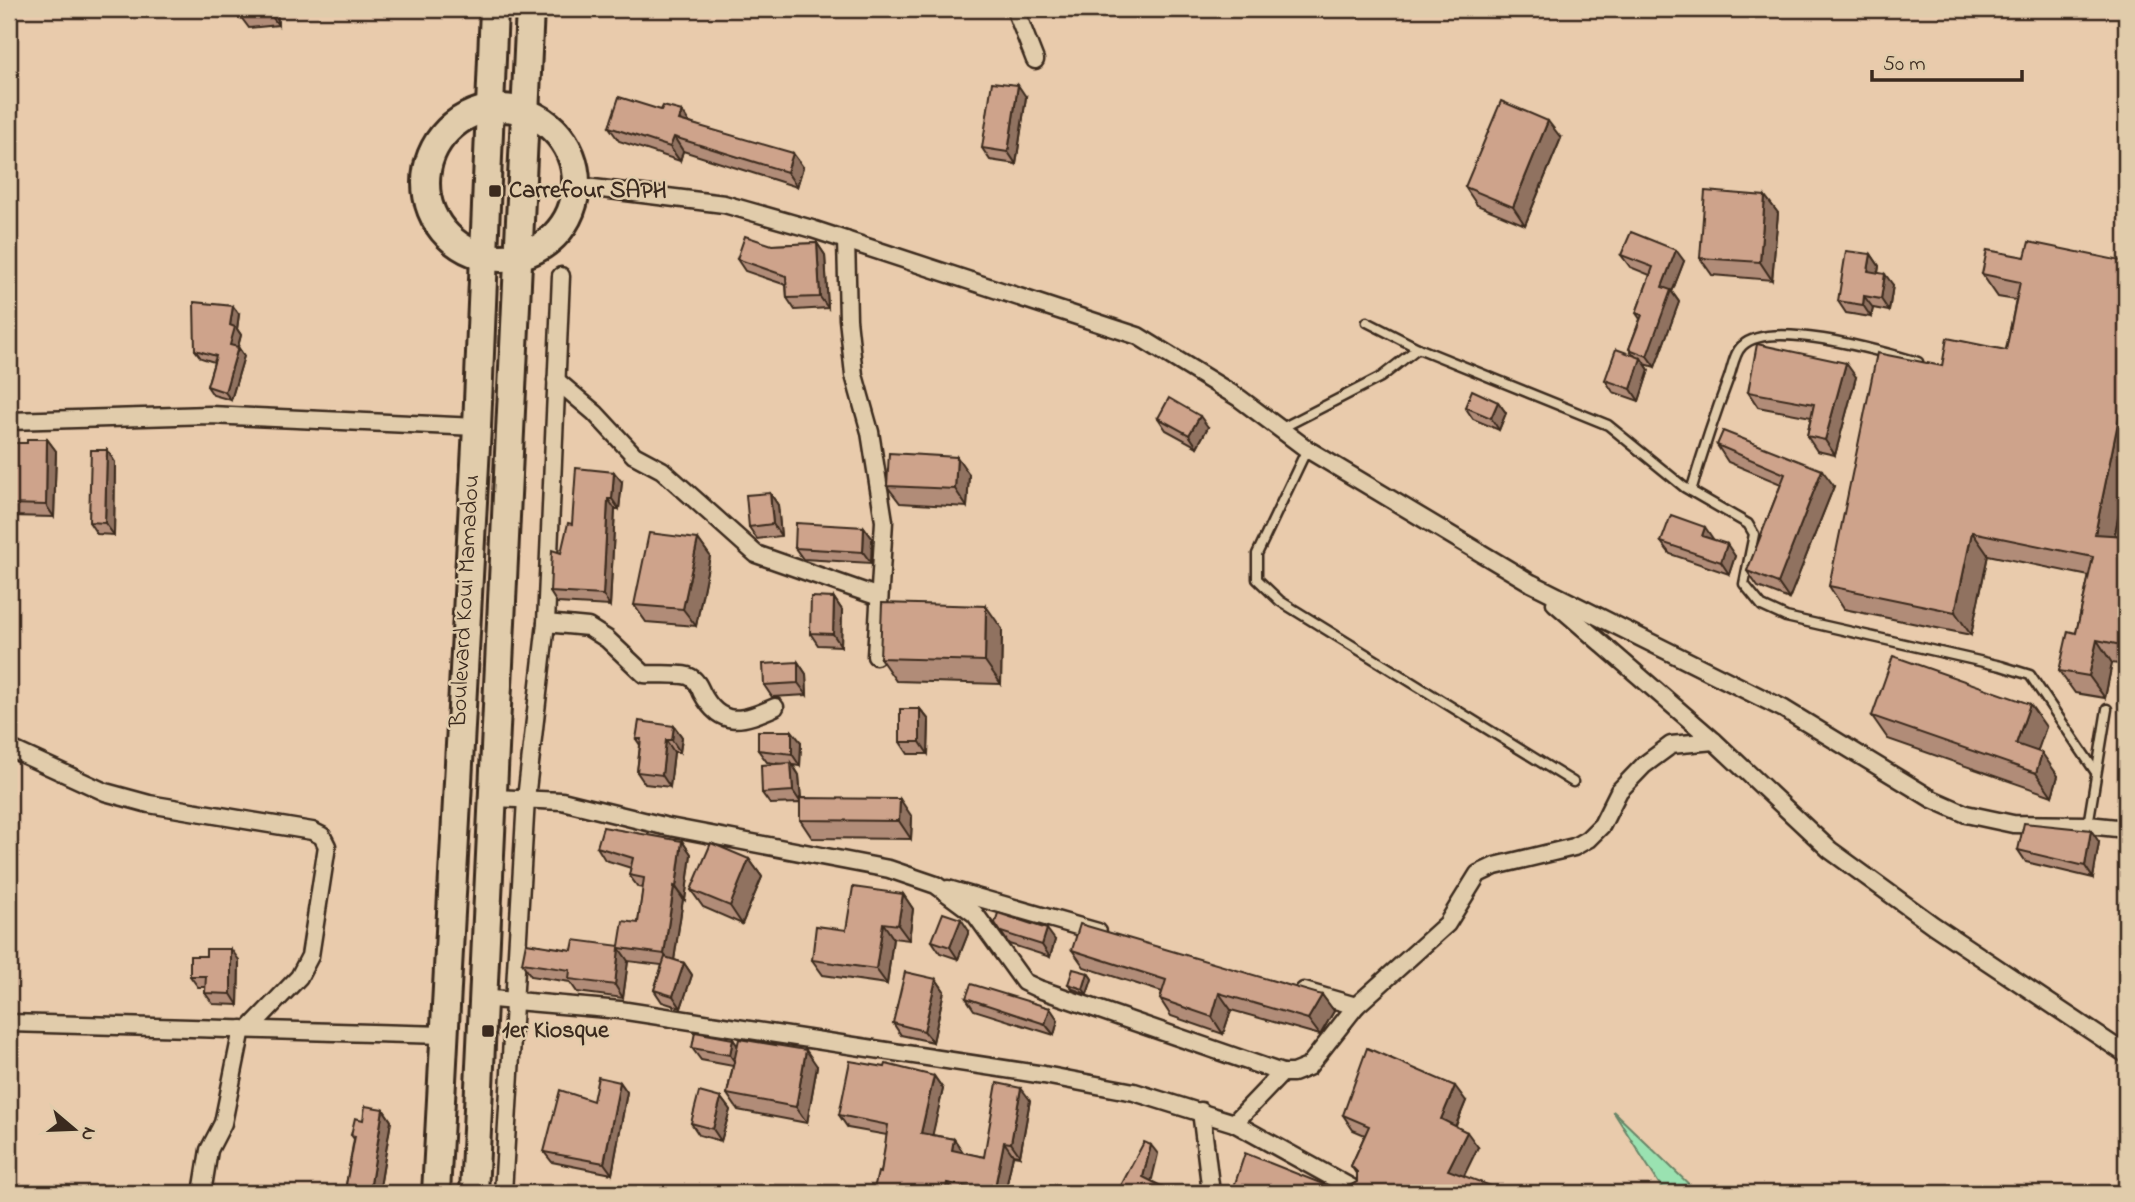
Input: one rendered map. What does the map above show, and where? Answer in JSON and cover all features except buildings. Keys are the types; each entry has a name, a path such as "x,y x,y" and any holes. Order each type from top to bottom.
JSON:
{"main road":[{"name":"Boulevard Koui Mamadou","path":"436,1193 477,427 494,9"},
{"name":"Boulevard Koui Mamadou","path":"474,1193 481,998 530,9"},
{"path":"490,108 526,112 547,123 563,140 573,162 576,186 572,209 560,230 542,247 519,257 482,257 459,246 441,228 429,205 426,180 432,154 446,132 466,117 490,108"}],"street":[{"path":"1015,9 1035,60"},
{"path":"576,186 724,204 846,240 1138,336 1282,428 1307,449 1531,583 1784,709 1932,799 1966,814 2013,824 2088,825 2126,829"},
{"path":"846,240 848,319 854,375 870,432 884,521 876,656"},
{"path":"503,1193 526,799 546,623 561,276"},
{"path":"556,380 595,413 634,455 662,470 756,554 879,597"},
{"path":"9,421 210,415 477,427"},
{"path":"1531,583 1714,741 1830,850 1933,925 2126,1054"},
{"path":"546,623 588,627 607,639 644,674 688,677 695,680 718,714 732,719 750,718 775,707"},
{"path":"936,885 975,914 1024,982 1282,1073 1293,1073 1308,1067 1356,1006 1447,924 1478,874 1495,866 1574,847 1588,839 1602,825 1619,791 1644,765 1671,745 1714,741"},
{"path":"9,748 105,792 149,804 312,831 322,836 327,846 310,956 299,977 246,1029 223,1123 209,1150 202,1193"},
{"path":"493,798 562,801 771,848 834,856 889,869 1120,938"},
{"path":"1290,987 1356,1006"},
{"path":"481,998 620,1010 1044,1075 1134,1092 1234,1123 1359,1192"},
{"path":"9,1023 444,1035"},
{"path":"1234,1123 1282,1073"},
{"path":"1201,1111 1211,1193"}],"lane":[{"path":"1367,322 1418,348 1608,425 1691,491 1748,524 1754,534 1744,584 1762,606 1786,617 2030,675 2095,771"},
{"path":"1691,491 1716,408 1740,347 1750,340 1786,336 1849,342 1933,366"},
{"path":"1282,428 1381,377 1418,348"},
{"path":"1307,449 1257,554 1257,579 1280,601 1573,782"},
{"path":"2088,825 2095,771 2108,709"}],"path":[{"path":"2120,9 2126,13"}],"green space":[{"path":"1613,1111 1698,1193 1665,1193"}],"place":[{"name":"Carrefour SAPH","path":"495,191"},
{"name":"1er Kiosque","path":"488,1031"}]}
